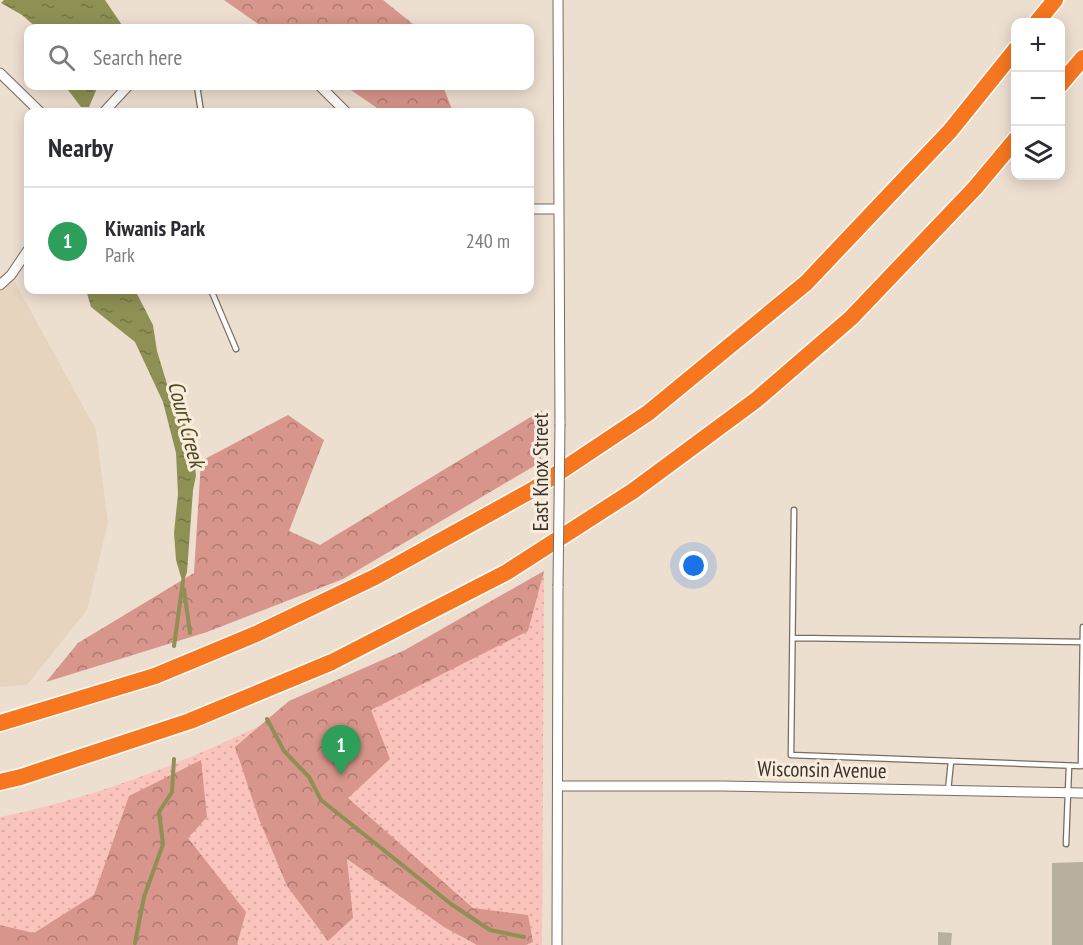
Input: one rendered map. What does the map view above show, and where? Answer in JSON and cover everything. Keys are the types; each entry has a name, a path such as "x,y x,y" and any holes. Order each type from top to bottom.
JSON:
{"highway":[{"path":"1040,18 1055,0"},
{"path":"0,723 155,675 256,634 375,577 534,489 648,413 806,284 950,131 1011,55"},
{"path":"1065,79 1083,58"},
{"path":"0,782 190,721 332,662 517,566 633,491 756,400 851,318 975,188 1011,145"}],"street":[{"name":"East Knox Street","path":"557,945 560,424 558,0"},
{"path":"0,73 36,108"},
{"path":"108,108 124,90"},
{"path":"324,90 342,108"},
{"path":"534,209 559,209"},
{"path":"0,285 11,275 24,256"},
{"name":"Wisconsin Avenue","path":"559,786 732,786 1083,793"}],"lane":[{"path":"198,90 200,108"},
{"path":"213,294 236,349"},
{"path":"794,510 791,755 1081,766 1083,627"},
{"path":"793,638 1083,642"},
{"path":"948,791 951,761"},
{"path":"1066,844 1066,793 1069,766"}],"shaded area":[{"path":"11,275 96,430 108,523 87,610 27,685 0,687 0,285"},
{"path":"544,571 542,945 0,945 0,817 72,799 142,776 212,748 348,681"}],"green space":[{"path":"224,0 383,0 413,24 258,24"},
{"path":"351,90 445,90 451,108 377,108"},
{"path":"542,410 541,462 343,579 207,632 46,682 78,643 194,573 201,461 288,415 324,440 289,531 320,545"},
{"path":"544,571 528,631 371,710 390,759 348,798 473,908 528,915 533,942 526,945 477,945 444,927 347,859 353,918 328,941 287,886 259,819 235,747 289,701 405,650"},
{"path":"201,760 207,817 188,838 246,912 237,945 0,945 0,925 34,933 94,895 129,796"}],"water":[{"path":"4,0 105,0 121,24 32,24 1,3"},
{"path":"68,90 96,90 89,107 81,107"},
{"path":"87,294 137,294 153,325 157,351 167,384 192,439 196,476 187,572 183,584 176,560 174,533 178,494 176,453 163,402 135,342 91,307"}],"building":[{"path":"1083,862 1083,945 1052,945 1052,863"},
{"path":"938,932 952,933 951,945 938,945"}],"waterway":[{"name":"Court Creek","path":"174,646 183,581"},
{"path":"184,589 190,633"},
{"path":"267,719 284,751 309,777 321,800 451,904 490,930 524,937"},
{"name":"Court Creek","path":"135,943 144,897 163,844 159,812 172,792 174,759"}],"place":[{"name":"Kiwanis Park","path":"341,775"}]}
